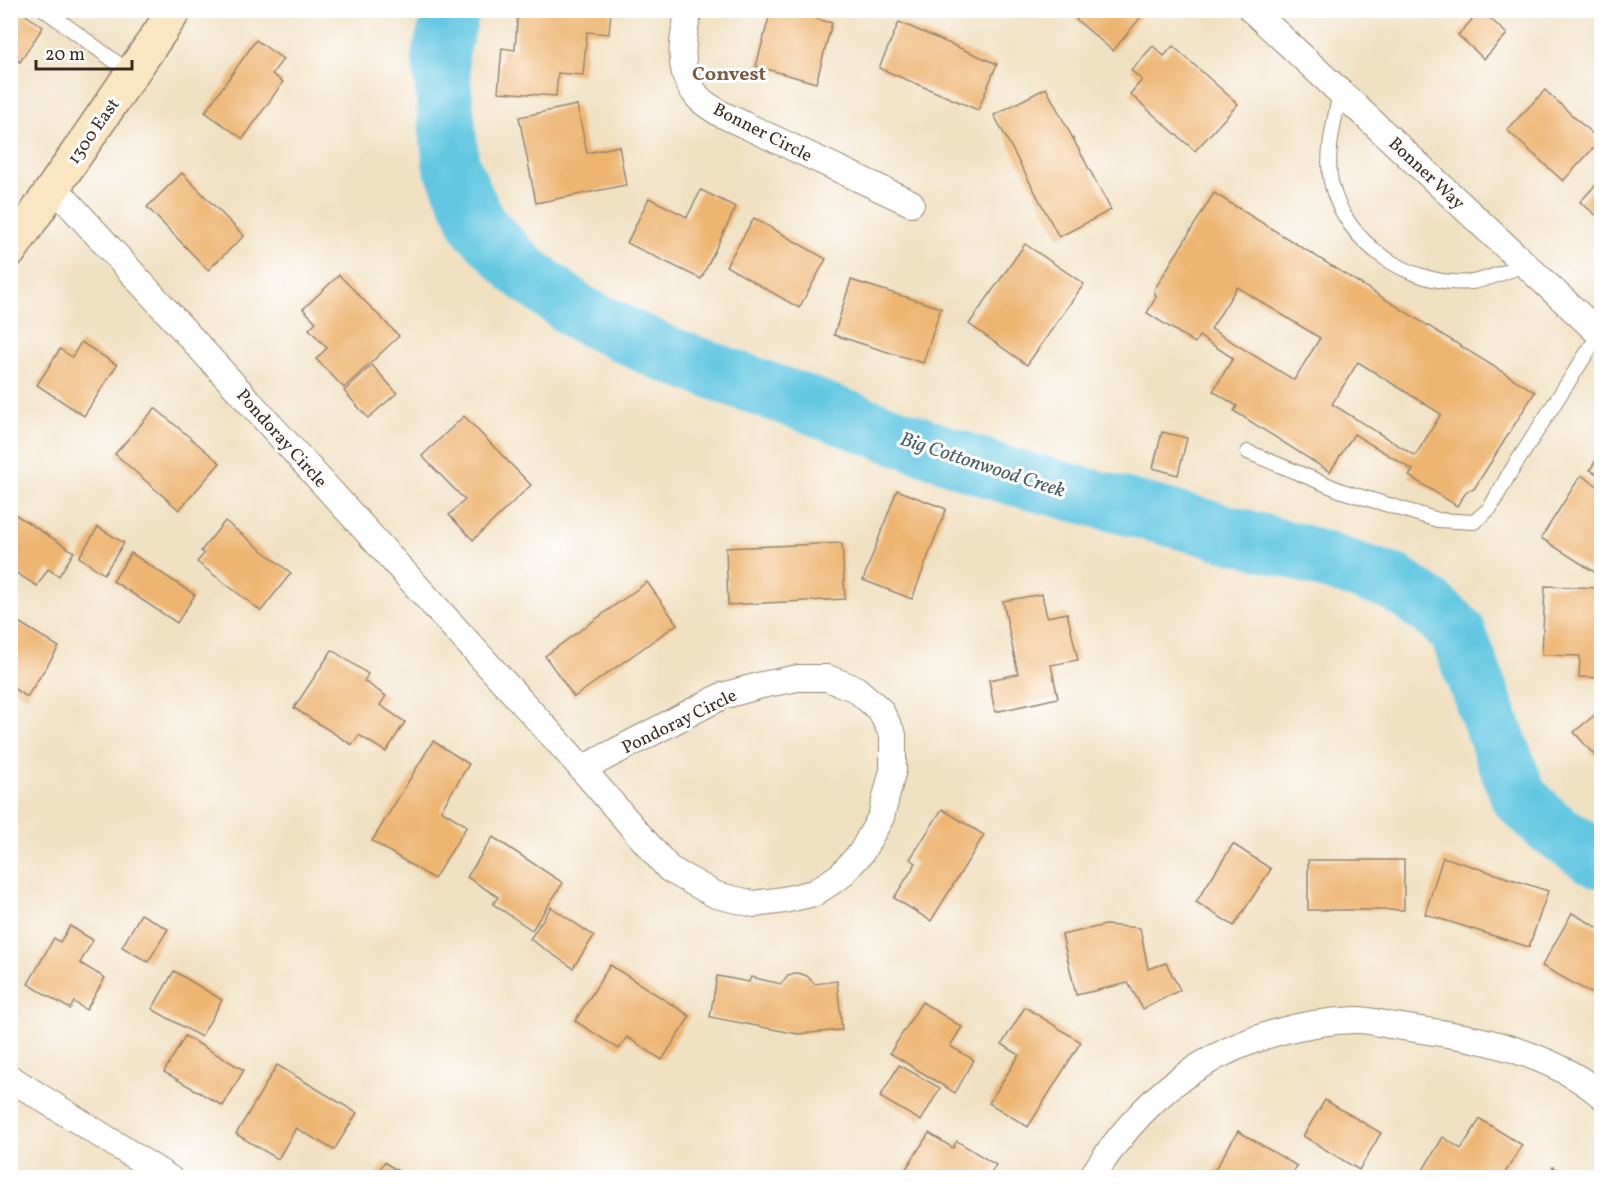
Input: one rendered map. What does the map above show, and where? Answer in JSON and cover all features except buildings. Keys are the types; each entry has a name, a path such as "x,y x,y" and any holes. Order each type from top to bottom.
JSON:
{"main road":[{"name":"1300 East","path":"10,251 175,10"}],"street":[{"name":"Bonner Circle","path":"689,10 682,41 684,75 697,97 719,113 911,203"},
{"name":"Bonner Way","path":"1252,10 1600,335"},
{"name":"Pondoray Circle","path":"54,187 582,769 669,869 716,896 754,904 814,893 840,876 861,853 881,817 893,770 893,735 880,710 856,689 827,678 798,678 762,684 722,696 582,769"},
{"path":"1091,1178 1108,1152 1169,1088 1198,1067 1272,1034 1306,1025 1359,1020 1468,1037 1540,1059 1586,1082 1602,1096"},
{"path":"10,1078 169,1178"}],"lane":[{"path":"45,10 132,74"},
{"path":"1340,92 1330,148 1331,181 1340,208 1358,237 1389,261 1431,279 1473,282 1524,265"},
{"path":"1248,452 1342,491 1438,520 1474,522 1490,507 1600,335"}],"waterway":[{"name":"Big Cottonwood Creek","path":"452,10 440,55 451,164 478,225 520,269 579,313 663,353 1002,474 1295,551 1395,583 1431,608 1457,631 1519,797 1548,825 1589,854 1602,860"}],"district":[{"name":"Convest","path":"729,73"}]}
